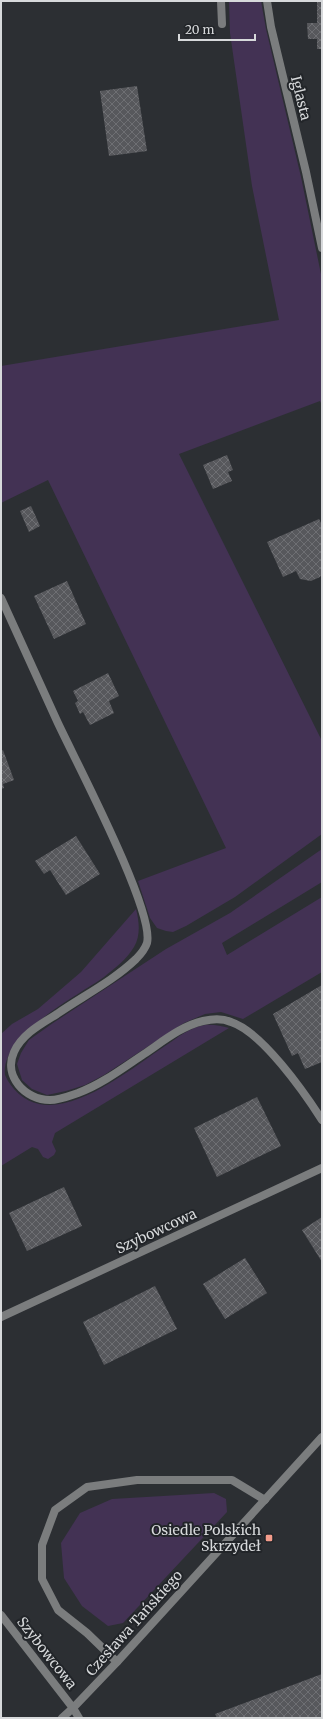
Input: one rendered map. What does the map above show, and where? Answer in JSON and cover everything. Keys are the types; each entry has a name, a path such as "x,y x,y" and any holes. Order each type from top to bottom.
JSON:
{"street":[{"path":"221,1 222,24"},
{"name":"Iglasta","path":"267,1 271,27 306,172 322,248"},
{"path":"1,598 56,719 109,829 135,891 147,934 147,944 126,969 48,1019 22,1040 14,1051 11,1061 13,1078 24,1092 34,1097 48,1100 61,1099 81,1092 103,1081 184,1028 202,1021 223,1019 236,1024 253,1035 290,1075 322,1120"},
{"name":"Szybowcowa","path":"1,1316 322,1168"},
{"name":"Czesława Tańskiego","path":"62,1718 117,1662 322,1437"},
{"path":"117,1662 87,1633 58,1610 42,1579 42,1545 55,1510 87,1487 137,1480 232,1480 265,1500"},
{"name":"Szybowcowa","path":"1,1615 73,1708 79,1718"}],"shaded area":[{"path":"229,1 261,1 266,29 301,177 322,279 322,405 320,401 179,454 322,741 322,834 235,897 173,932 157,928 150,918 138,881 226,848 48,480 1,503 1,366 279,320 252,186 230,33"},
{"path":"322,849 322,882 222,943 227,955 322,897 322,972 243,1019 221,1012 205,1014 184,1023 104,1075 85,1085 47,1095 32,1089 22,1080 17,1064 21,1053 29,1040 166,949 230,913"},
{"path":"136,909 139,923 138,938 128,955 104,977 60,1005 43,1018 15,1045 7,1060 5,1075 14,1090 28,1100 39,1104 55,1105 71,1101 88,1095 105,1086 189,1030 199,1026 208,1025 217,1025 229,1028 55,1133 52,1142 56,1151 54,1155 48,1159 43,1157 38,1149 32,1147 1,1166 1,1034 12,1024 38,1009 81,972"},
{"path":"214,1493 226,1499 227,1512 123,1623 108,1626 82,1606 64,1578 61,1543 80,1513 112,1499"}],"building":[{"path":"317,1 322,1 322,49 317,49 317,39 308,39 307,23 317,23"},
{"path":"137,86 147,151 109,156 100,91"},
{"path":"227,455 233,470 228,472 232,481 213,489 203,465"},
{"path":"31,506 40,526 29,532 20,511"},
{"path":"319,519 322,525 322,573 320,577 311,581 300,579 296,571 283,577 267,542"},
{"path":"67,581 86,624 54,639 34,596"},
{"path":"108,673 119,696 109,701 114,713 90,725 83,712 80,714 75,703 78,701 73,691"},
{"path":"3,750 14,780 3,784 4,788 1,789 1,751"},
{"path":"76,836 100,874 66,895 50,870 44,874 35,861"},
{"path":"322,985 322,1062 305,1069 298,1053 292,1056 273,1014"},
{"path":"257,1097 281,1146 217,1177 194,1128"},
{"path":"64,1187 82,1226 27,1251 9,1213"},
{"path":"322,1217 322,1262 302,1230"},
{"path":"245,1258 267,1293 225,1319 203,1284"},
{"path":"155,1286 177,1329 104,1365 83,1322"},
{"path":"322,1674 322,1718 217,1718 215,1714"}],"place":[{"name":"Osiedle Polskich Skrzydeł","path":"269,1538"}]}
